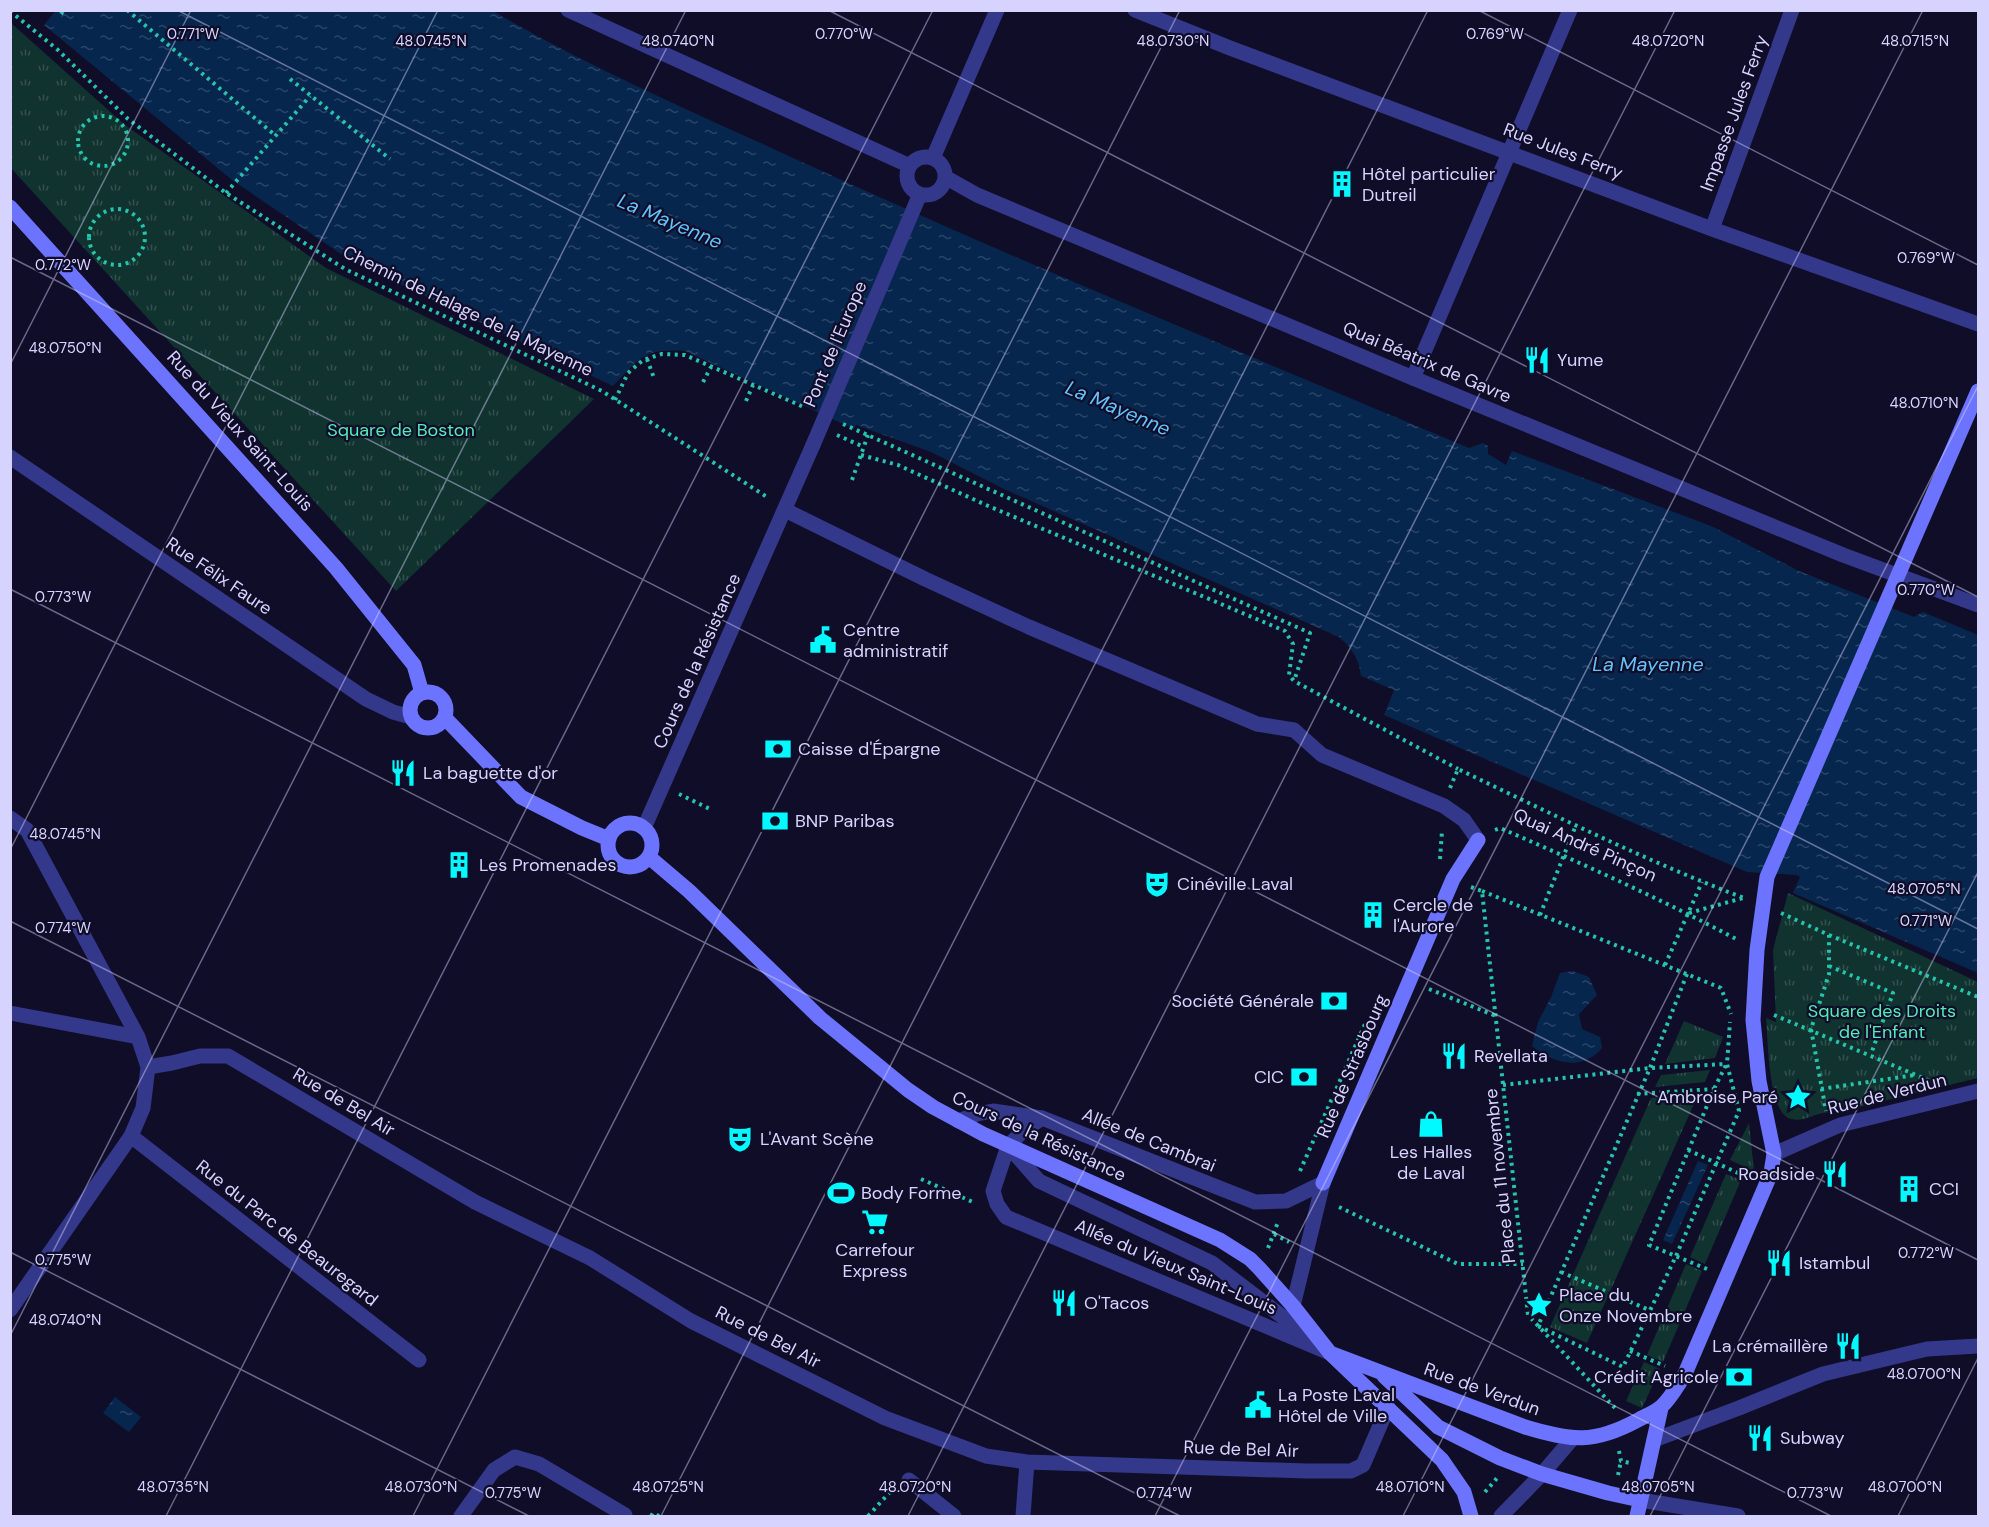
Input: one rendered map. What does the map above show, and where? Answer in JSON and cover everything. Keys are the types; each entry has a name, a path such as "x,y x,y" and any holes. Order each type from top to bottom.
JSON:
{"main road":[{"name":"Rue du Vieux Saint-Louis","path":"10,207 336,568 414,665 422,693"},
{"name":"Rue de Verdun","path":"1380,1372 1438,1427 1509,1463 1608,1493 1640,1500 1661,1408 1684,1376 1771,1173 1774,1154 1759,1081 1753,1020 1757,950 1767,877 1978,391"},
{"path":"422,693 434,693 444,700 447,712 445,718 436,727 425,729 419,727 411,717 409,711 412,700 422,693"},
{"path":"445,718 521,797 609,839"},
{"path":"623,824 637,824 644,828 648,832 652,845 649,857 637,866 630,867 617,863 609,853 609,839 612,833 623,824"},
{"name":"Rue de Strasbourg","path":"1323,1183 1453,879 1475,845"},
{"name":"Cours de la Résistance","path":"649,857 689,891 820,1018 908,1090 933,1107 1008,1146 1220,1240 1250,1259 1293,1306"},
{"path":"1293,1306 1330,1353 1442,1460 1464,1492 1471,1516"},
{"name":"Rue de Verdun","path":"1330,1353 1557,1437 1572,1439 1615,1433 1661,1408"},
{"path":"1637,1516 1640,1500"}],"street":[{"path":"568,10 910,166"},
{"path":"933,158 997,10"},
{"name":"Rue Jules Ferry","path":"1135,10 1230,48 1712,229 1978,324"},
{"path":"1413,378 1570,10"},
{"name":"Impasse Jules Ferry","path":"1712,229 1792,10"},
{"path":"923,157 933,158 942,166 945,177 943,183 936,192 920,194 908,182 910,166 923,157"},
{"name":"Quai Béatrix de Gavre","path":"945,177 976,195 1413,378 1843,555 1978,605"},
{"name":"Pont de l'Europe","path":"784,510 920,194"},
{"name":"Rue Félix Faure","path":"10,457 366,699 393,712 411,717"},
{"path":"784,510 1029,627 1257,724 1294,730 1322,755 1444,806 1464,820 1475,845"},
{"name":"Cours de la Résistance","path":"644,828 784,510"},
{"path":"10,818 27,830 138,1037 148,1067 143,1108 131,1136 10,1310"},
{"path":"10,1013 138,1037"},
{"name":"Rue de Bel Air","path":"148,1067 200,1056 228,1056 475,1202 590,1258 691,1321 885,1418 986,1456 1027,1462 1351,1471 1363,1465 1388,1407"},
{"name":"Rue de Verdun","path":"1774,1154 1828,1129 1978,1091"},
{"name":"Allée de Cambrai","path":"958,1121 993,1110 1042,1118 1255,1202 1286,1202 1323,1183"},
{"path":"1006,1217 997,1204 993,1191 1008,1146 1023,1131 1042,1118"},
{"name":"Rue du Parc de Beauregard","path":"131,1136 419,1360"},
{"path":"1008,1146 1039,1181 1212,1263 1330,1353"},
{"name":"Rue de Strasbourg","path":"1293,1306 1323,1183"},
{"name":"Allée du Vieux Saint-Louis","path":"1006,1217 1330,1353"},
{"path":"1654,1440 1823,1374 1927,1349 1978,1346"},
{"path":"1501,1516 1572,1439"},
{"path":"460,1516 494,1470 515,1457 539,1464 626,1515"},
{"path":"1023,1516 1027,1462"},
{"path":"909,1480 954,1516"},
{"path":"1640,1500 1738,1516"}],"path":[{"path":"127,10 276,136"},
{"name":"Chemin de Halage de la Mayenne","path":"10,11 58,50 122,114 226,193 345,269 602,391 784,510"},
{"path":"290,79 390,159"},
{"path":"226,193 310,96"},
{"path":"117,120 122,114"},
{"path":"100,116 117,120 127,132 128,140 124,154 112,164 104,166 89,161 82,155 78,139 85,123 100,116"},
{"path":"121,210 137,218 145,234 144,243 135,258 119,265 110,264 95,254 89,237 95,220 102,213 121,210"},
{"path":"89,258 95,254"},
{"path":"615,400 628,373 643,360 662,354 685,355 816,412"},
{"path":"647,359 654,378"},
{"path":"703,382 711,367"},
{"path":"746,401 753,385"},
{"path":"837,421 1310,633 1294,681"},
{"path":"852,480 868,435"},
{"path":"844,439 864,447"},
{"path":"861,455 898,465 986,505 1285,631 1293,644 1289,675 1294,681 1458,769 1702,882 1745,898"},
{"path":"1437,866 1440,859 1444,806 1458,769"},
{"path":"662,786 712,810"},
{"path":"1540,915 1576,825"},
{"name":"Quai André Pinçon","path":"1475,845 1500,828 1688,913 1757,950"},
{"path":"1688,913 1745,898 1767,877"},
{"path":"1665,966 1702,882"},
{"path":"1472,887 1665,966 1687,974 1721,988 1731,1014 1727,1064 1739,1111 1676,1256 1623,1367 1538,1326 1650,1068 1687,974"},
{"name":"Place du 11 novembre","path":"1482,891 1528,1315 1630,1425"},
{"path":"1763,905 1978,997"},
{"path":"1828,1129 1811,1029 1829,974 1829,935"},
{"path":"1829,966 1893,993 1871,1055"},
{"path":"1425,988 1496,1016"},
{"path":"1286,1202 1367,1021"},
{"path":"1811,1029 1934,1083"},
{"path":"1503,1084 1650,1068 1727,1064"},
{"path":"1712,1259 1707,1269 1649,1245 1714,1089 1727,1064"},
{"path":"1821,1089 1917,1075"},
{"path":"1637,1094 1714,1089"},
{"path":"1688,1150 1749,1178"},
{"path":"921,1179 1006,1217"},
{"path":"1330,1203 1458,1264 1523,1264"},
{"path":"1561,1272 1649,1310"},
{"path":"1630,1351 1665,1366"},
{"path":"1662,1374 1670,1355"},
{"path":"1615,1433 1621,1461 1648,1465"},
{"path":"868,1516 900,1482 909,1480"},
{"path":"651,1516 654,1513 659,1516"}],"green space":[{"name":"Square de Boston","path":"11,23 125,125 326,268 594,399 396,591 11,168"},
{"name":"Square des Droits de l'Enfant","path":"1788,893 1978,982 1978,1078 1803,1119 1791,1119 1783,1114 1778,1104 1771,1074 1766,1018 1776,1022 1773,950"},
{"path":"1684,1021 1723,1037 1715,1058 1665,1064"},
{"path":"1710,1070 1705,1082 1655,1087 1661,1075"},
{"path":"1698,1095 1587,1343 1550,1327 1651,1098"},
{"path":"1749,1123 1754,1171 1730,1160"},
{"path":"1726,1174 1741,1180 1705,1264 1690,1257"},
{"path":"1686,1264 1702,1271 1663,1362 1647,1355"},
{"path":"1644,1362 1660,1369 1642,1408 1626,1401"}],"water":[{"name":"La Mayenne","path":"56,10 493,11 607,72 885,199 1134,308 1469,448 1483,443 1488,446 1488,454 1506,465 1512,451 1711,526 1799,571 1914,617 1923,612 1978,635 1978,973 1793,893 1800,877 1797,875 1747,872 1384,715 1394,690 1361,676 1354,654 1339,637 1004,489 931,452 856,425 854,429 685,351 671,350 651,353 630,368 613,386 350,260 232,180 44,25"},
{"path":"1573,971 1589,977 1597,995 1579,1014 1582,1029 1600,1037 1602,1048 1586,1060 1567,1062 1549,1057 1532,1046 1538,1022 1560,973"},
{"path":"1698,1161 1708,1165 1672,1244 1663,1240"},
{"path":"115,1397 141,1417 129,1432 103,1413"}],"place":[{"name":"Hôtel particulier Dutreil","path":"1342,184"},
{"name":"Yume","path":"1537,360"},
{"name":"Centre administratif","path":"823,640"},
{"name":"Caisse d'Épargne","path":"778,749"},
{"name":"La baguette d'or","path":"403,773"},
{"name":"BNP Paribas","path":"775,821"},
{"name":"Les Promenades","path":"459,865"},
{"name":"Cinéville Laval","path":"1157,884"},
{"name":"Cercle de l'Aurore","path":"1373,915"},
{"name":"Société Générale","path":"1334,1001"},
{"name":"Revellata","path":"1454,1056"},
{"name":"CIC","path":"1304,1077"},
{"name":"Ambroise Paré","path":"1798,1097"},
{"name":"Les Halles de Laval","path":"1431,1124"},
{"name":"L'Avant Scène","path":"740,1139"},
{"name":"Roadside","path":"1835,1174"},
{"name":"CCI","path":"1909,1189"},
{"name":"Body Forme","path":"841,1193"},
{"name":"Carrefour Express","path":"875,1222"},
{"name":"Istambul","path":"1779,1263"},
{"name":"O'Tacos","path":"1064,1303"},
{"name":"Place du Onze Novembre","path":"1539,1305"},
{"name":"La crémaillère","path":"1848,1346"},
{"name":"Crédit Agricole","path":"1739,1377"},
{"name":"La Poste Laval Hôtel de Ville","path":"1258,1405"},
{"name":"Subway","path":"1760,1438"}]}
